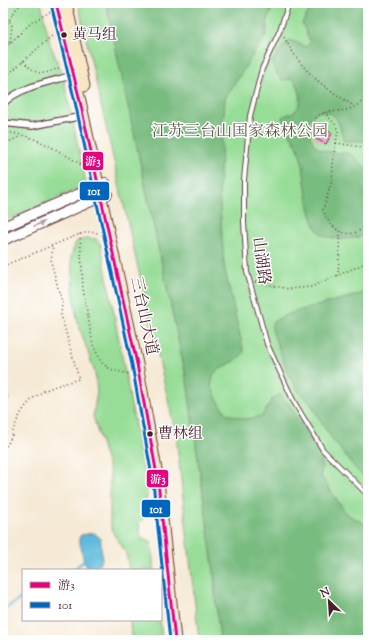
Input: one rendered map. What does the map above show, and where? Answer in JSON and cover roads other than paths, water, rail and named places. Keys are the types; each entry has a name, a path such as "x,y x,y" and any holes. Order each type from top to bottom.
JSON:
{"main road":[{"name":"三台山大道","path":"60,4 62,28 74,75 95,173 103,190 109,234 139,376 158,481 175,640"},
{"name":"三台山大道","path":"60,4 145,370 163,477 181,640"}],"street":[{"path":"3,104 8,98 26,89 74,75"},
{"path":"3,123 32,126 83,116"},
{"path":"3,227 103,190"},
{"path":"3,240 103,190"}],"lane":[{"name":"山湖路","path":"289,3 280,30 262,69 250,116 244,180 244,222 247,272 267,344 294,402 323,450 368,495"}],"water":[{"path":"94,533 101,540 102,558 99,565 95,569 88,569 84,561 79,538 81,535"}],"waterway":[{"path":"3,369 8,399 3,404"},
{"path":"74,569 84,561"},
{"path":"3,610 22,598"}],"place":[{"name":"黄马组","path":"64,35"},
{"name":"曹林组","path":"150,434"}],"park label":[{"name":"江苏三台山国家森林公园","path":"240,132"}]}
